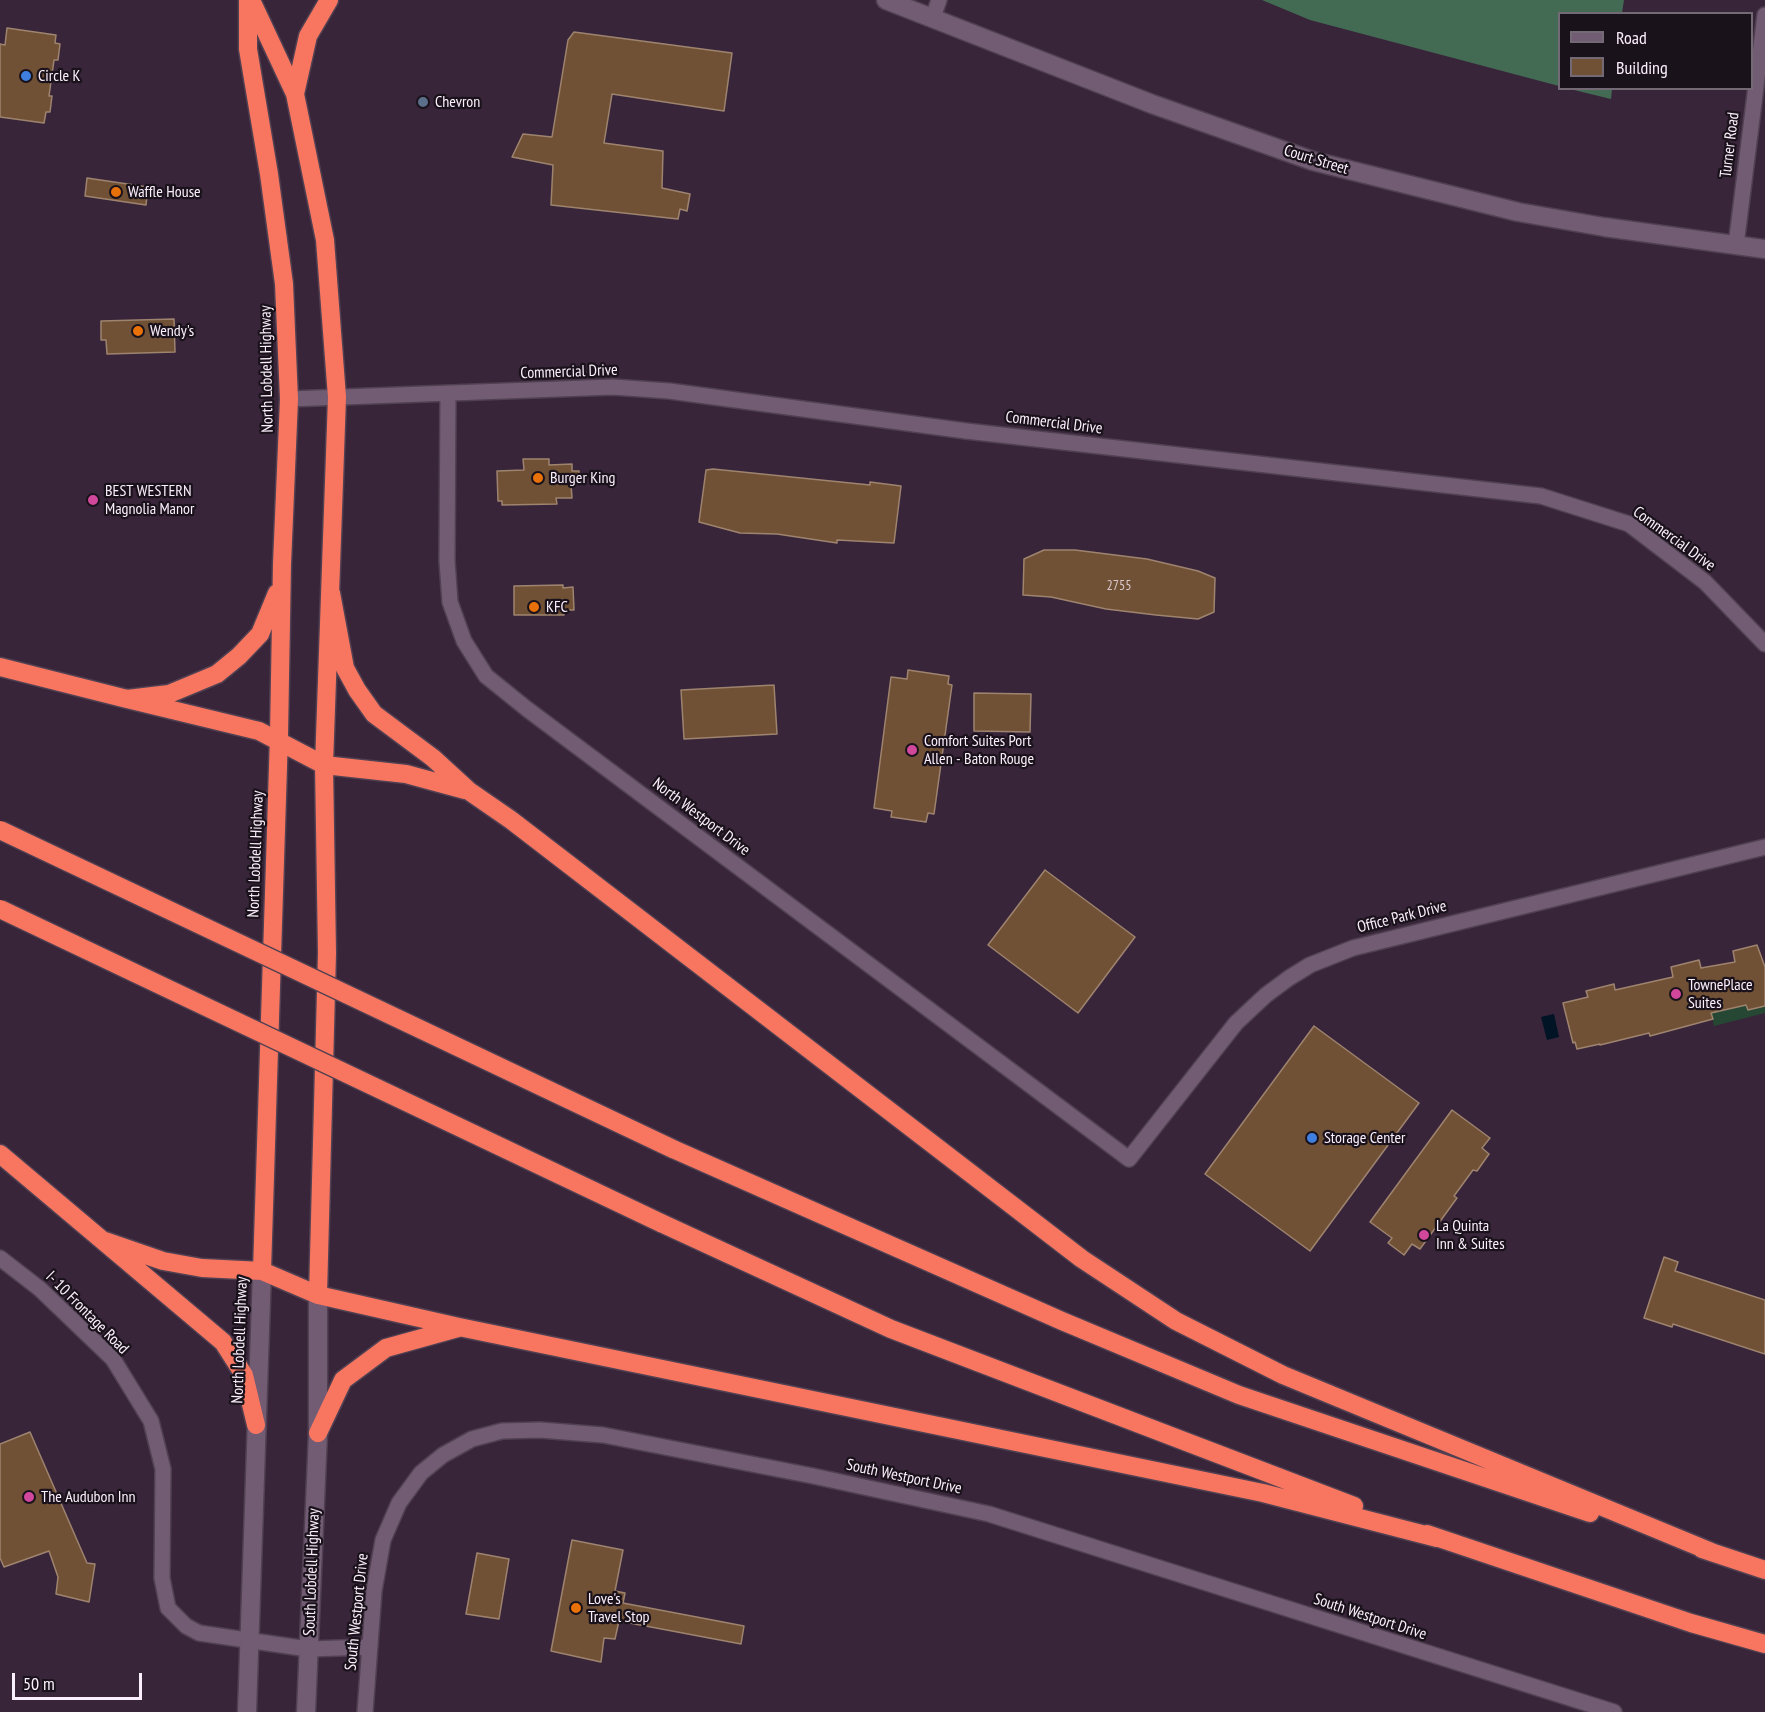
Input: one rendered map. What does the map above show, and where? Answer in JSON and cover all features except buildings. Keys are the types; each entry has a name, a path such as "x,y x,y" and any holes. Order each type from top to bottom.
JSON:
{"highway":[{"name":"North Lobdell Highway","path":"250,0 295,94 325,240 337,397 324,765 327,953 318,1295"},
{"name":"North Lobdell Highway","path":"250,0 248,48 284,284 289,399 262,1271"},
{"path":"295,94 308,36 329,0"},
{"path":"127,699 169,694 217,674 239,656 260,634 282,583"},
{"path":"331,593 345,668 374,714 433,758 469,791 511,819 1082,1259 1176,1321 1283,1375 1714,1553"},
{"path":"0,667 258,731 324,765 406,774 469,791"},
{"path":"0,830 673,1149 1051,1316 1239,1395 1765,1570"},
{"path":"0,909 661,1223 891,1329 1437,1538 1691,1623 1765,1644"},
{"path":"0,1154 224,1342 244,1375 256,1425"},
{"path":"105,1241 163,1261 202,1268 262,1271 318,1295 459,1327 1263,1493 1437,1538"},
{"path":"318,1433 343,1380 386,1348 459,1327"}],"main road":[{"name":"Court Street","path":"886,0 936,9 1152,104 1313,161 1518,212 1604,227 1765,249"},
{"name":"North Lobdell Highway","path":"247,1712 262,1271"},
{"name":"South Lobdell Highway","path":"306,1712 318,1433 318,1295"}],"street":[{"name":"Turner Road","path":"1736,245 1765,15"},
{"name":"Commercial Drive","path":"289,399 613,387 669,391 966,431 1541,496 1629,524 1705,582 1765,644"},
{"name":"North Westport Drive","path":"448,394 447,561 450,602 464,641 486,676 536,717 1129,1159"},
{"name":"Office Park Drive","path":"1129,1159 1236,1023 1266,995 1310,965 1353,948 1765,847"},
{"name":"I- 10 Frontage Road","path":"0,1258 40,1289 112,1359 151,1421 163,1469 162,1578 168,1608 186,1626 199,1634 248,1640"},
{"name":"South Westport Drive","path":"365,1712 374,1591 383,1540 399,1503 421,1473 444,1455 472,1439 502,1431 540,1430 603,1435 813,1476 990,1514 1614,1712"},
{"path":"248,1640 308,1649 370,1647"}],"green space":[{"path":"1262,0 1624,0 1622,12 1558,12 1558,86 1310,20"},
{"path":"1574,90 1612,90 1611,99"},
{"path":"1745,1000 1748,1010 1765,1006 1765,1013 1714,1026 1711,1013"}],"water":[{"path":"1554,1014 1559,1037 1547,1040 1541,1017"}],"place":[{"name":"Circle K","path":"26,76"},
{"name":"Chevron","path":"423,102"},
{"name":"Waffle House","path":"116,192"},
{"name":"Wendy's","path":"138,331"},
{"name":"Burger King","path":"538,478"},
{"name":"BEST WESTERN Magnolia Manor","path":"93,500"},
{"name":"KFC","path":"534,607"},
{"name":"Comfort Suites Port Allen - Baton Rouge","path":"912,750"},
{"name":"TownePlace Suites","path":"1676,994"},
{"name":"Storage Center","path":"1312,1138"},
{"name":"La Quinta Inn & Suites","path":"1424,1235"},
{"name":"The Audubon Inn","path":"29,1497"},
{"name":"Love's Travel Stop","path":"576,1608"}]}
